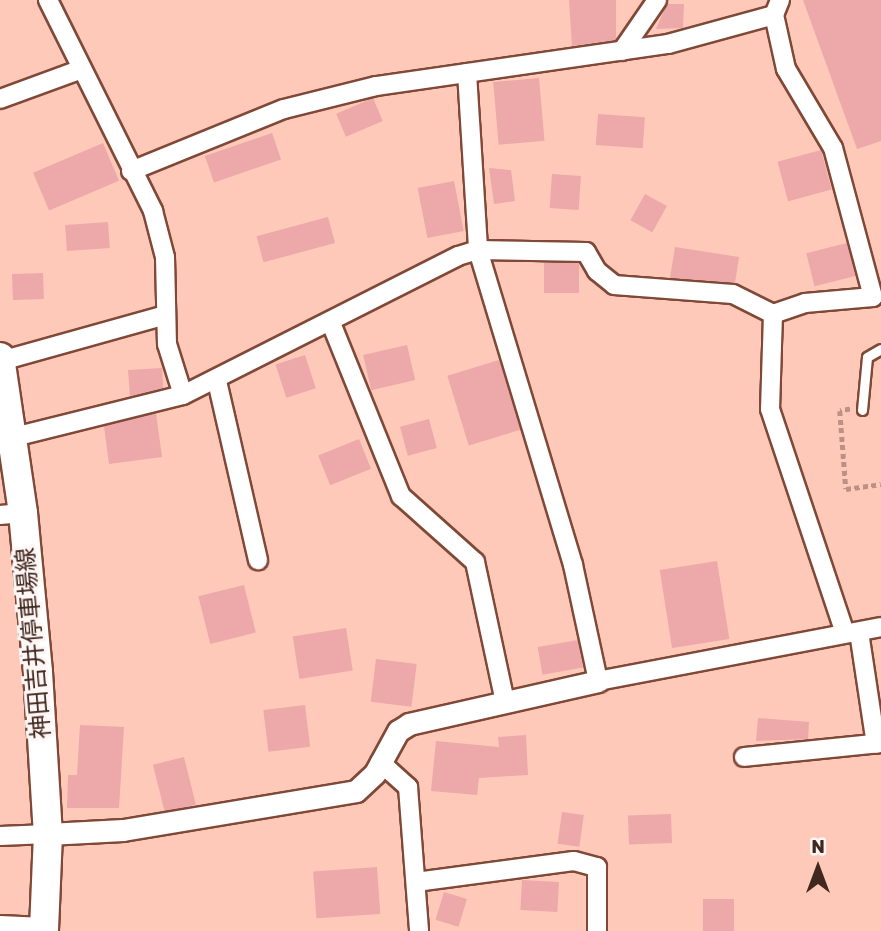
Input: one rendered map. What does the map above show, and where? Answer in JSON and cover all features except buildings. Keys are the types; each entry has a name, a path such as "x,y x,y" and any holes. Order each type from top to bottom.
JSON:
{"main road":[{"name":"神田吉井停車場線","path":"0,359 14,437 12,514 48,834 44,929"}],"street":[{"path":"48,0 160,231 167,344 183,395"},
{"path":"622,51 657,0"},
{"path":"14,437 183,395 217,381 458,256 478,250 586,252 597,271 614,285 733,294 773,314 805,303 877,297 833,148 786,69 777,8 668,44 376,86 284,109 131,171"},
{"path":"0,99 82,69"},
{"path":"467,73 478,250 573,565 598,681"},
{"path":"744,757 878,743 852,632 771,409 773,314"},
{"path":"0,359 166,315"},
{"path":"331,323 401,496 475,562 505,702"},
{"path":"217,381 258,560"},
{"path":"0,836 123,831 356,791 369,782 397,731 409,724 598,681 881,628"},
{"path":"380,762 408,787 419,931"},
{"path":"416,882 574,861 597,867 597,931"},
{"path":"0,925 44,929"}],"lane":[{"path":"862,410 867,357 881,349"}],"path":[{"path":"851,398 850,409 840,411 846,489 881,484"}]}
